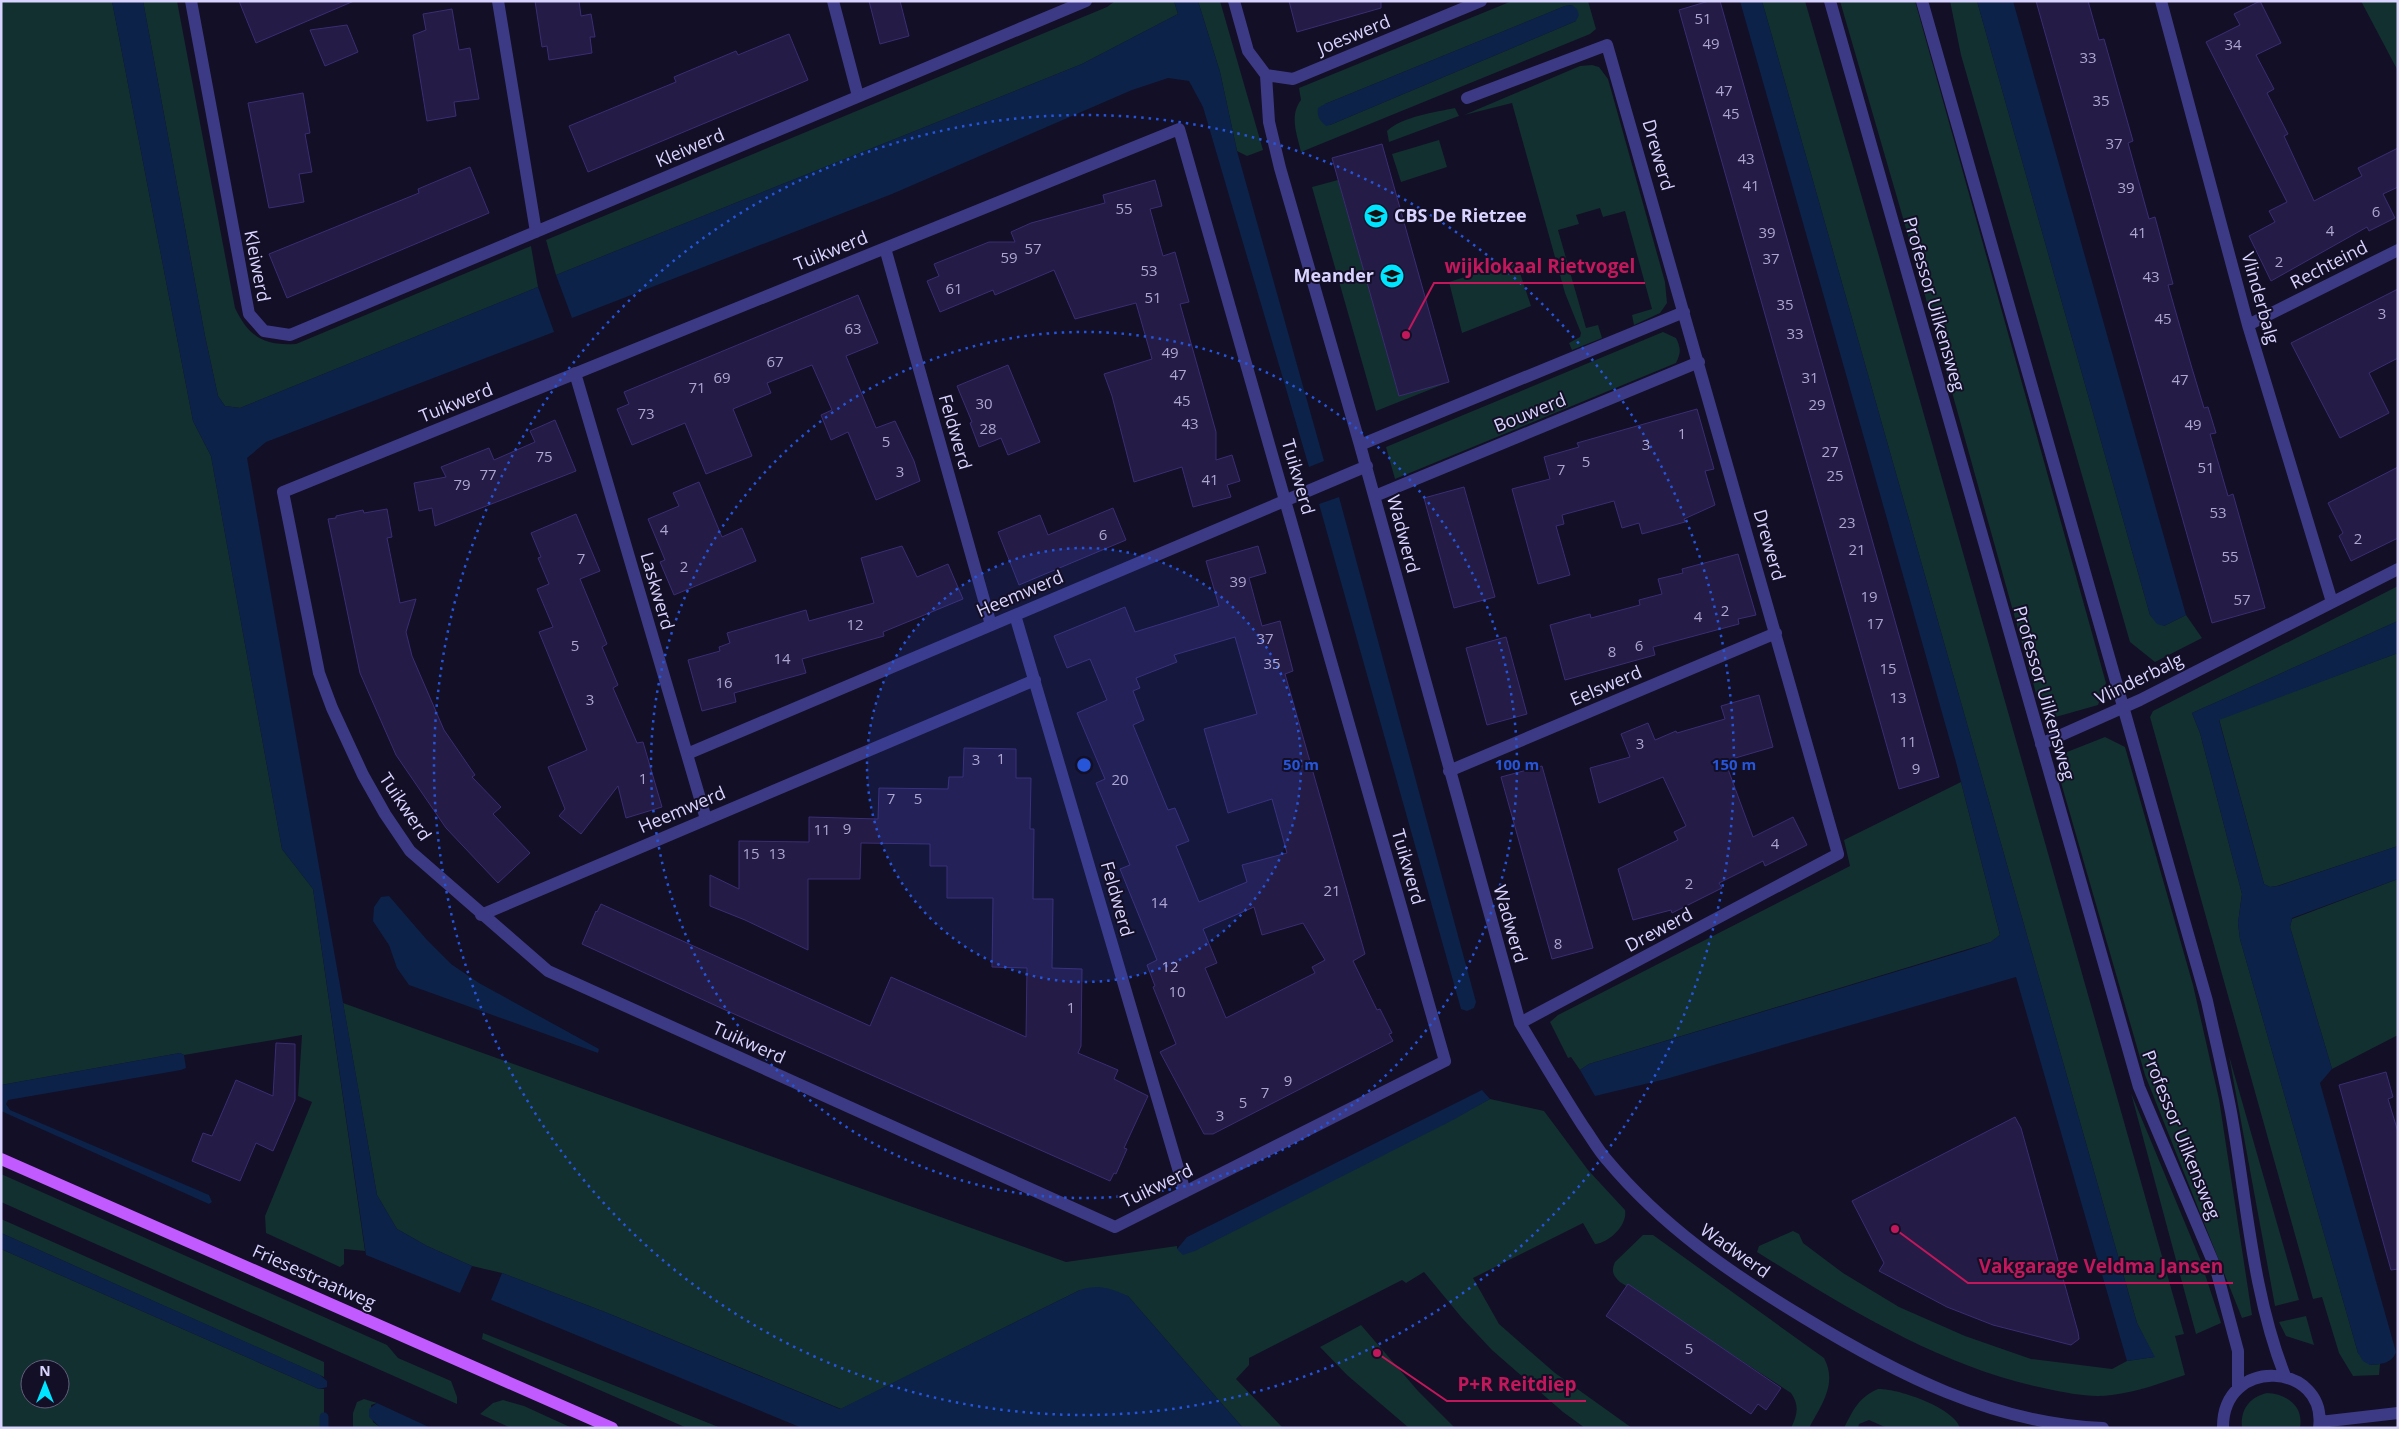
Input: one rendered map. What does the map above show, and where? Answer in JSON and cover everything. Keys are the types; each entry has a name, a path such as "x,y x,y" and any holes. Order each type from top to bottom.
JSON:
{"main road":[{"name":"Friesestraatweg","path":"1,1159 612,1428"}],"street":[{"name":"Kleiwerd","path":"191,1 248,314 264,331 290,335 1086,1"},
{"path":"498,1 536,232"},
{"path":"833,1 858,96"},
{"path":"1234,1 1248,51 1266,74"},
{"name":"Joeswerd","path":"1266,74 1292,79 1481,1"},
{"name":"Professor Uilkensweg","path":"1830,1 2139,1087 2216,1268 2238,1351 2238,1388"},
{"name":"Professor Uilkensweg","path":"1922,1 2207,1000 2231,1113 2247,1230 2272,1344 2285,1376"},
{"name":"Vlinderbalg","path":"2161,1 2248,325 2332,602"},
{"name":"Drewerd","path":"1467,98 1607,45 1838,854 1520,1023"},
{"name":"Wadwerd","path":"1266,74 1269,122 1375,496 1449,771 1520,1023 1558,1088 1606,1159 1655,1212 1701,1251 1781,1304 1864,1355 1953,1397 1985,1408 2059,1424 2103,1428"},
{"name":"Tuikwerd","path":"1179,129 1445,1061 1115,1227 548,971 481,915 410,851 385,814 346,742 319,673 283,492 575,373 1179,129"},
{"name":"Feldwerd","path":"885,248 991,626"},
{"name":"Rechteind","path":"2248,325 2398,250"},
{"name":"Bouwerd","path":"1360,445 1684,312"},
{"name":"Bouwerd","path":"1375,496 1699,362"},
{"name":"Laskwerd","path":"575,373 706,819"},
{"name":"Heemwerd","path":"687,754 1366,466"},
{"name":"Vlinderbalg","path":"2041,744 2124,707 2398,570"},
{"name":"Feldwerd","path":"1015,615 1185,1192"},
{"name":"Eelswerd","path":"1449,771 1776,633"},
{"name":"Heemwerd","path":"481,915 1034,680"},
{"path":"2223,1428 2225,1407 2238,1388 2252,1378 2268,1375 2285,1376 2298,1383 2310,1393 2315,1402 2320,1425 2398,1413"}],"green space":[{"path":"1,1 112,1 193,421 211,456 282,849 313,889 365,1251 344,1249 344,1264 340,1267 266,1233 265,1216 312,1102 298,1096 302,1035 184,1055 180,1053 1,1085"},
{"path":"143,1 177,1 235,308 252,333 266,341 296,344 531,246 538,287 240,408 225,406 218,396 205,336"},
{"path":"1115,1 1174,1 1178,14 1082,64 556,275 546,240 1107,7"},
{"path":"1198,1 1220,1 1263,150 1247,156 1237,151 1220,72"},
{"path":"1512,1 1588,1 1596,29 1590,34 1301,152 1295,119 1295,112 1301,100 1299,88","holes":["1572,5 1576,21 1330,125 1325,104 1565,6"]},
{"path":"1762,1 1805,1 1881,263 2184,1334 2175,1336 2185,1375 2158,1384 2121,1394 2104,1396 2079,1395 2009,1379 1970,1367 1896,1334 1757,1252 1759,1246 1793,1231 1799,1234 1803,1243 1843,1273 1899,1307 1965,1336 2031,1359 2112,1369 2127,1361 2154,1357 2137,1323"},
{"path":"1840,1 1915,1 2106,683 2098,705 2052,718 2037,697 1914,256"},
{"path":"1950,1 1977,1 2150,615 2164,626 2186,615 2202,638 2155,662 2130,642 1961,55"},
{"path":"2361,1 2398,1 2398,71"},
{"path":"1592,65 1599,67 1608,79 1665,282 1667,303 1660,313 1634,325 1632,315 1652,309 1625,211 1603,217 1600,208 1576,215 1579,224 1558,230 1586,328 1598,325 1602,338 1572,350 1569,343 1580,337 1581,333 1565,293 1512,103 1464,115 1580,66"},
{"path":"1455,108 1459,116 1389,142 1387,131 1393,126 1419,116"},
{"path":"1439,140 1447,167 1401,182 1392,154"},
{"path":"1338,180 1399,396 1449,382 1376,411 1312,187"},
{"path":"1516,261 1531,306 1462,333 1449,282"},
{"path":"1663,332 1676,338 1678,342 1680,350 1676,363 1395,479 1386,447"},
{"path":"2398,586 2398,621 2192,713 2200,733 2242,894 2238,923 2240,939 2358,1353 2370,1365 2380,1364 2379,1375 2353,1376 2339,1353 2322,1297 2313,1299 2150,717 2153,711"},
{"path":"2398,653 2398,846 2277,886 2270,887 2264,884 2219,719"},
{"path":"2105,737 2125,747 2193,985 2219,1099 2252,1315 2242,1318 2145,1075 2058,772 2067,752"},
{"path":"1961,782 2000,935 1991,942 1589,1064 1580,1070 1571,1057 1568,1058 1550,1022 1558,1015 1850,866 1844,840"},
{"path":"2398,879 2398,1035 2332,1069 2290,927 2292,919"},
{"path":"343,1003 1066,1262 1177,1246 1177,1249 1378,1157 1490,1099 1544,1111 1588,1170 1625,1210 1624,1222 1611,1237 1595,1244 1583,1223 1473,1278 1499,1324 1555,1373 1632,1428 1585,1428 1563,1412 1492,1350 1462,1318 1424,1272 1406,1283 1402,1280 1249,1358 1249,1365 1236,1379 1283,1428 1243,1428 1128,1296 1080,1290 841,1409 605,1312 502,1273 472,1266 427,1246 397,1229 377,1195"},
{"path":"2229,1056 2299,1300 2275,1306"},
{"path":"2131,1093 2200,1259 2221,1323 2196,1334"},
{"path":"1,1174 387,1345 398,1358 451,1381 457,1397 457,1404 1,1202"},
{"path":"1,1219 324,1362 324,1377 1,1233"},
{"path":"1643,1235 1653,1235 1824,1358 1828,1368 1829,1386 1823,1403 1809,1428 1791,1428 1797,1406 1791,1393 1616,1278 1613,1273 1615,1262"},
{"path":"1,1249 319,1389 324,1389 324,1428 1,1428"},
{"path":"2306,1316 2314,1345 2286,1336 2279,1322"},
{"path":"1361,1325 1418,1391 1455,1428 1409,1428 1347,1375 1320,1347"},
{"path":"483,1333 721,1428 687,1428 482,1339"},
{"path":"1878,1389 1898,1392 1937,1407 1948,1413 1960,1428 1887,1428 1869,1420 1859,1424 1858,1428 1844,1428 1861,1400"},
{"path":"2267,1393 2287,1399 2297,1408 2301,1420 2300,1428 2242,1428 2243,1415 2247,1405 2256,1397"},
{"path":"364,1399 377,1403 371,1405 373,1422 381,1428 353,1428 353,1413 357,1402"},
{"path":"503,1400 524,1406 572,1428 511,1428 480,1414 493,1403"}],"water":[{"path":"112,1 143,1 205,336 218,396 225,406 240,408 538,287 554,332 266,442 247,458 377,1195 397,1229 427,1246 472,1266 460,1293 366,1255 313,889 282,849 211,456 193,421"},
{"path":"1174,1 1198,1 1220,72 1237,151 1324,461 1309,467 1203,107 1189,81 1168,78 1132,90 892,194 572,318 556,275 1082,64 1178,14"},
{"path":"1740,1 1762,1 2137,1323 2155,1357 2127,1361 2016,977 1666,1079 1595,1096 1580,1070 1589,1064 1968,950 1991,942 2000,935 1956,762"},
{"path":"1977,1 2013,1 2186,615 2164,626 2157,624 2150,615"},
{"path":"1572,5 1577,9 1579,15 1576,21 1330,125 1326,126 1319,118 1318,108 1325,104 1565,6"},
{"path":"1339,497 1476,1002 1474,1008 1467,1011 1461,1009 1319,504"},
{"path":"2398,621 2398,653 2219,720 2264,884 2270,887 2278,886 2398,846 2398,879 2292,918 2290,927 2332,1069 2320,1083 2396,1352 2389,1361 2370,1365 2363,1361 2358,1353 2240,939 2238,923 2242,894 2200,733 2192,713"},
{"path":"389,896 427,940 451,964 479,983 599,1049 598,1053 409,985 397,968 389,945 373,921 374,907 381,897"},
{"path":"180,1053 184,1055 186,1068 181,1070 8,1100 6,1104 10,1110 209,1195 212,1202 209,1204 1,1111 1,1085"},
{"path":"1482,1090 1490,1099 1453,1120 1195,1251 1183,1255 1177,1249 1187,1237"},
{"path":"1,1233 320,1375 327,1381 327,1387 319,1389 1,1249"},
{"path":"502,1273 605,1312 840,1409 1080,1290 1093,1287 1104,1288 1128,1296 1243,1428 802,1428 491,1300"},
{"path":"377,1403 431,1428 381,1428 369,1417 369,1409"}],"building":[{"path":"239,1 354,1 256,43"},
{"path":"535,1 579,1 581,16 591,14 595,37 590,37 592,53 549,60 547,46 542,47"},
{"path":"869,1 900,1 909,36 880,44"},
{"path":"1289,1 1381,1 1381,8 1297,32"},
{"path":"1709,1 1720,1 1939,777 1899,789 1679,10"},
{"path":"2036,1 2088,1 2099,40 2104,39 2133,141 2128,143 2149,219 2155,217 2173,284 2168,285 2204,408 2208,407 2216,433 2210,434 2228,496 2233,494 2265,608 2212,623"},
{"path":"2260,1 2281,43 2256,55 2274,89 2267,93 2288,134 2284,136 2314,201 2362,176 2358,168 2398,148 2398,187 2383,194 2395,218 2369,231 2367,227 2271,281 2249,236 2275,222 2269,211 2287,202 2206,42 2240,25 2234,14"},
{"path":"452,9 459,50 470,48 479,99 454,102 456,116 427,121 413,35 426,30 423,14"},
{"path":"347,25 358,52 325,66 310,30"},
{"path":"789,34 808,80 588,172 569,126 676,82 674,77 736,51 738,55"},
{"path":"303,93 310,133 305,134 312,172 299,174 304,202 269,208 248,103"},
{"path":"1382,144 1449,382 1399,396 1332,158"},
{"path":"470,167 489,213 287,298 269,254 419,193 418,189"},
{"path":"1155,180 1162,206 1150,209 1163,256 1175,252 1189,302 1180,304 1216,432 1216,460 1232,455 1240,481 1227,485 1231,497 1193,507 1182,467 1134,482 1112,396 1104,374 1152,359 1136,303 1075,319 1054,270 995,295 993,290 940,312 927,281 939,276 934,264 989,242 1015,242 1011,232 1031,223 1105,203 1103,195"},
{"path":"2398,289 2398,358 2369,373 2389,413 2340,438 2291,343"},
{"path":"858,295 878,343 846,356 876,428 895,421 914,461 920,481 876,500 848,432 831,440 821,415 832,410 812,365 767,383 771,393 733,409 752,456 706,474 685,423 632,445 617,409 629,404 624,392"},
{"path":"1008,365 1040,442 1008,455 1001,438 979,447 970,423 972,422 957,386"},
{"path":"1697,409 1714,469 1705,471 1715,505 1684,519 1685,522 1642,534 1639,523 1622,528 1614,501 1562,515 1564,524 1556,526 1570,575 1538,584 1512,489 1550,479 1544,457 1579,447 1577,443"},
{"path":"555,420 576,471 435,526 432,508 419,511 414,483 446,477 441,467 489,448 494,460 535,442 530,431"},
{"path":"2398,467 2398,538 2351,561 2339,536 2343,533 2328,503"},
{"path":"699,482 722,537 742,528 756,561 674,595 660,562 665,560 648,519 679,506 673,493"},
{"path":"1464,487 1495,597 1454,608 1424,498"},
{"path":"1113,508 1126,540 1019,585 998,532 1040,515 1048,535"},
{"path":"387,509 392,537 387,538 400,603 416,599 406,632 412,656 444,730 475,775 472,777 501,807 493,814 530,853 498,883 446,828 396,755 360,673 328,519 363,510 364,513"},
{"path":"576,514 600,571 580,579 607,644 602,647 618,685 613,688 637,743 643,742 662,807 626,818 618,786 581,834 559,816 565,809 548,767 587,750 539,632 553,627 537,589 549,584 538,558 541,557 531,533"},
{"path":"902,546 917,577 948,564 963,599 883,632 884,636 802,659 806,673 734,693 736,702 702,711 688,660 720,651 719,647 730,643 727,633 806,610 809,621 874,603 861,558"},
{"path":"1258,546 1266,573 1249,578 1262,626 1280,621 1293,671 1285,674 1365,954 1353,961 1377,1010 1380,1009 1392,1033 1389,1034 1393,1041 1213,1134 1204,1134 1160,1052 1176,1044 1153,987 1155,986 1147,965 1157,960 1120,869 1130,865 1096,783 1105,779 1077,713 1107,700 1090,659 1067,668 1054,636 1125,607 1135,632 1219,606 1206,561","holes":["1235,637 1257,714 1204,729 1228,813 1272,799 1287,853 1242,865 1247,882 1199,902 1176,846 1189,841 1175,808 1168,810 1133,725 1144,720 1133,691 1140,688 1136,678 1177,662 1174,655","1254,907 1262,935 1303,923 1325,960 1312,967 1315,973 1226,1018 1205,968 1217,963 1203,929"]},
{"path":"1738,554 1756,615 1738,619 1739,624 1653,647 1655,655 1565,680 1550,625 1590,614 1591,618 1640,605 1639,600 1662,594 1658,579 1683,573 1682,569"},
{"path":"1506,637 1527,714 1487,725 1466,648"},
{"path":"1759,695 1773,747 1725,761 1753,837 1793,817 1807,845 1765,866 1763,861 1719,883 1722,888 1672,913 1671,910 1633,920 1618,869 1678,840 1674,832 1686,826 1663,777 1599,803 1590,768 1630,757 1621,734 1648,723 1655,740 1676,731 1677,733 1725,719 1721,706"},
{"path":"964,748 1016,749 1016,778 1031,778 1030,829 1034,829 1033,899 1053,899 1052,968 1082,969 1081,1046 1078,1053 1118,1070 1114,1079 1148,1096 1124,1148 1127,1149 1116,1174 1114,1173 1110,1181 723,1009 582,944 596,911 601,904 870,1026 891,977 1026,1037 1027,968 992,967 993,898 947,898 947,866 930,866 930,844 861,843 860,879 808,879 808,950 745,920 710,906 710,875 739,889 739,841 809,842 809,817 878,819 879,788 948,789 949,777 963,777"},
{"path":"1542,766 1593,948 1552,959 1501,777"},
{"path":"276,1043 295,1044 295,1100 273,1151 256,1143 240,1181 192,1161 203,1133 212,1136 236,1080 273,1096"},
{"path":"2386,1072 2393,1097 2388,1099 2398,1132 2398,1269 2391,1270 2339,1085"},
{"path":"2015,1117 2021,1128 2078,1332 2079,1339 2071,1345 1993,1325 1947,1307 1879,1271 1884,1263 1852,1201"},
{"path":"1628,1284 1781,1388 1766,1410 1758,1404 1751,1414 1606,1316"}],"waterway":[{"path":"324,1417 324,1428"}],"place":[{"name":"CBS De Rietzee","path":"1376,216"},
{"name":"Meander","path":"1392,276"},
{"name":"wijklokaal Rietvogel","path":"1406,335"},
{"name":"Vakgarage Veldma Jansen","path":"1895,1229"},
{"name":"P+R Reitdiep","path":"1377,1353"}]}
